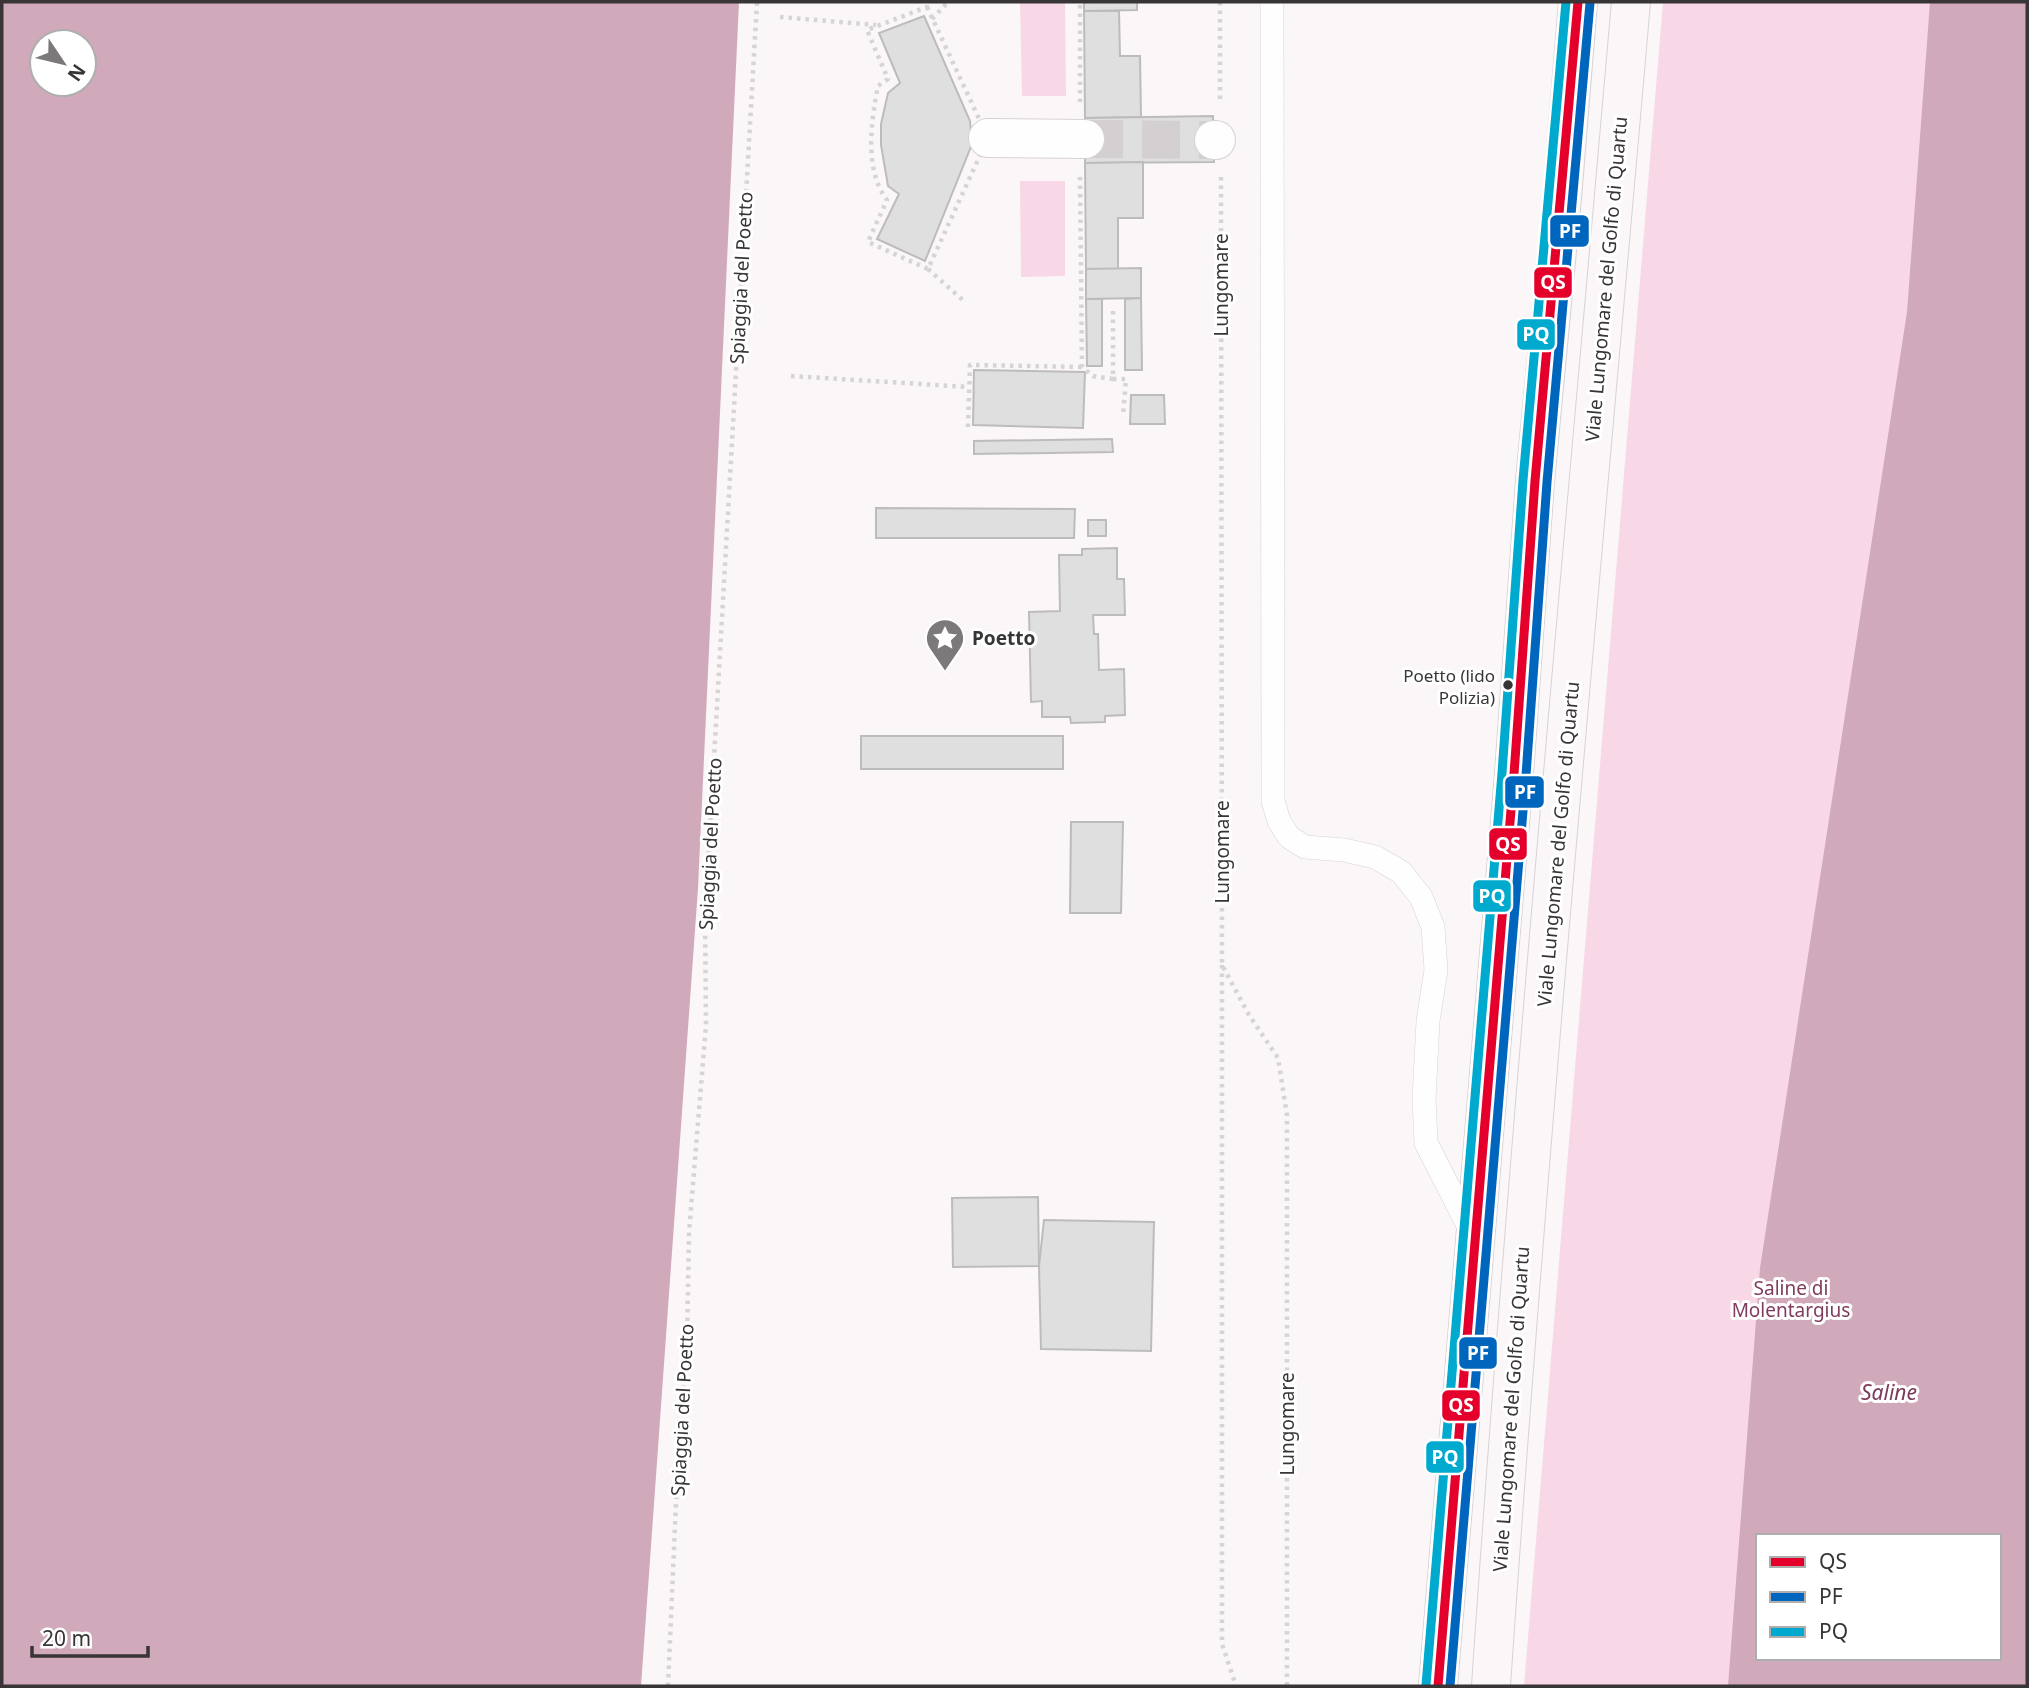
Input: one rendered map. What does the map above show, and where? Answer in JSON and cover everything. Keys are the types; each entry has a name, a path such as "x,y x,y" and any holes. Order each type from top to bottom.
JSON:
{"main road":[{"path":"1437,1686 1514,774 1535,481 1578,2"},
{"name":"Viale Lungomare del Golfo di Quartu","path":"1491,1686 1511,1398 1588,469 1631,2"}],"street":[{"path":"988,138 1082,139"}],"lane":[{"path":"1272,2 1273,801 1279,821 1289,836 1305,847 1344,850 1374,857 1401,872 1421,897 1433,927 1436,971 1428,1021 1424,1099 1426,1143 1474,1238"}],"path":[{"name":"Spiaggia del Poetto","path":"668,1686 678,1457 687,1343 689,1233 706,1025 705,903 757,2"},
{"path":"932,19 948,2"},
{"path":"1080,2 1082,367"},
{"name":"Lungomare","path":"1220,2 1218,141 1222,965 1249,1016 1278,1058 1287,1115 1287,1686"},
{"path":"928,269 988,138 927,7 867,30 888,79 878,86 871,122 871,146 878,189 887,200 868,242 928,269 966,303"},
{"path":"780,17 877,26"},
{"path":"1113,306 1113,379"},
{"path":"968,427 970,365 1082,367 1093,376 1126,379 1123,417"},
{"path":"791,376 969,387"},
{"path":"1222,965 1222,1644 1236,1686"}],"green space":[{"path":"1020,2 1065,2 1066,96 1022,96"},
{"name":"Saline di Molentargius","path":"1663,2 2027,2 2027,1686 1524,1686"},
{"path":"1020,181 1065,181 1065,276 1021,277"}],"water":[{"path":"2,2 739,2 698,888 641,1686 2,1686"},
{"name":"Saline","path":"1930,2 2027,2 2027,1686 1728,1686 1760,1268 1907,312"}],"building":[{"path":"1084,2 1137,2 1137,10 1084,11"},
{"path":"1084,11 1119,11 1120,56 1140,56 1141,117 1085,118"},
{"path":"924,16 970,121 972,144 925,261 877,239 899,194 888,186 881,145 881,124 888,93 900,83 879,33"},
{"path":"1213,116 1214,162 1085,163 1085,118"},
{"path":"1143,162 1143,218 1118,218 1118,269 1086,269 1085,163"},
{"path":"1141,268 1141,298 1086,299 1086,269"},
{"path":"1141,298 1142,370 1125,370 1125,299"},
{"path":"1086,299 1102,299 1102,366 1087,366"},
{"path":"974,370 1085,372 1083,428 973,425"},
{"path":"1131,395 1164,395 1165,424 1130,424"},
{"path":"1112,439 1113,452 974,454 974,441"},
{"path":"876,508 1075,509 1074,538 876,538"},
{"path":"1088,520 1106,520 1106,536 1088,536"},
{"path":"1117,548 1117,579 1124,579 1125,615 1093,615 1094,634 1098,634 1099,670 1124,669 1125,715 1105,716 1105,722 1071,723 1070,717 1042,717 1042,701 1031,702 1029,612 1060,611 1059,555 1082,555 1082,549"},
{"path":"861,736 1063,736 1063,769 861,769"},
{"path":"1071,822 1123,822 1121,913 1070,913"},
{"path":"1038,1197 1039,1266 953,1267 952,1198"},
{"path":"1044,1220 1154,1222 1151,1351 1041,1349 1039,1266"}],"tunnel":[{"path":"1085,139 1214,140"}],"transit line":[{"name":"PQ","path":"1426,1685 1502,773 1523,480 1566,2"},
{"name":"QS","path":"1438,1686 1514,774 1535,481 1578,2"},
{"name":"PF","path":"1450,1686 1526,775 1547,482 1590,3"}],"place":[{"name":"Poetto","path":"945,672"},
{"name":"Poetto (lido Polizia)","path":"1508,685"}]}
